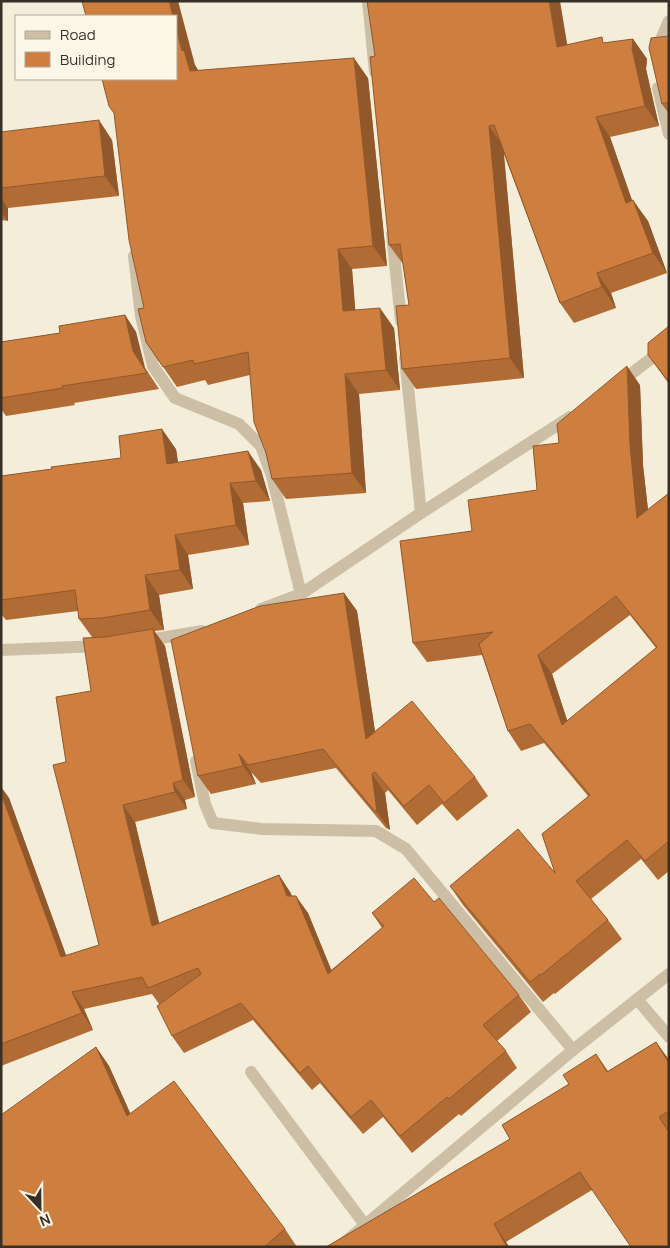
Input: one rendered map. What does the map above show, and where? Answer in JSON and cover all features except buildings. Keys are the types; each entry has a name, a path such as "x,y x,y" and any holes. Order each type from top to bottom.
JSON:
{"street":[{"path":"368,1 376,80"},
{"path":"669,21 656,51 655,72 669,134"},
{"path":"656,51 669,48"},
{"path":"390,218 420,513"},
{"path":"132,240 141,316 153,366 176,398 239,424 261,446 272,476 301,594"},
{"path":"609,390 669,345"},
{"path":"248,614 301,594 420,513 577,412"},
{"path":"134,642 172,641 213,628"},
{"path":"1,650 116,646"},
{"path":"194,748 205,804 213,824 262,829 376,831 406,849 573,1050"},
{"path":"339,1247 573,1050 669,974"},
{"path":"637,999 669,1037"},
{"path":"251,1072 365,1225"}]}
